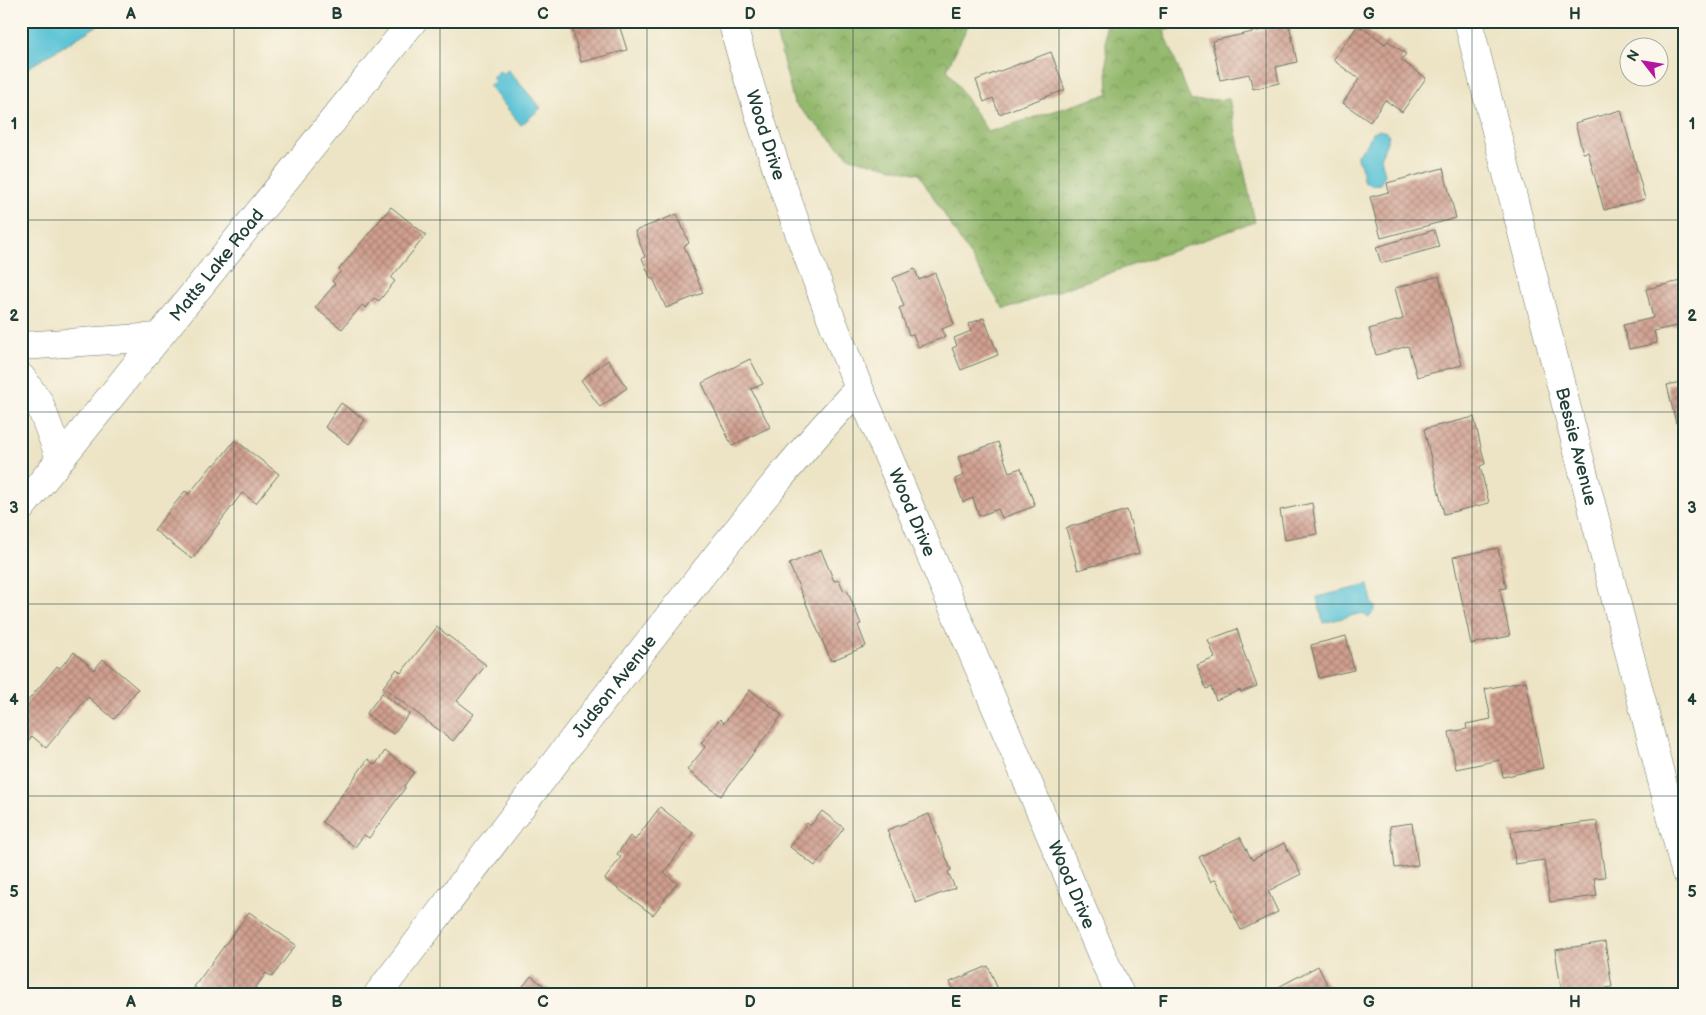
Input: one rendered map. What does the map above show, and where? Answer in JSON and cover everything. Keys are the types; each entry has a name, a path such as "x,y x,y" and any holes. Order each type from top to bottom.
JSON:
{"street":[{"name":"Matts Lake Road","path":"21,508 414,21"},
{"name":"Wood Drive","path":"732,21 746,73 781,183 822,296 859,388 1107,968 1120,994"},
{"name":"Bessie Avenue","path":"1468,21 1685,871"},
{"path":"21,346 158,337"},
{"path":"21,377 40,402 60,458"},
{"name":"Judson Avenue","path":"378,994 572,738 824,424 859,388"}],"green space":[{"path":"773,21 970,21 947,69 988,132 1108,94 1105,21 1193,21 1164,31 1191,101 1229,99 1255,222 1004,310 919,174 850,158 794,103"}],"water":[{"path":"21,21 105,21 21,72"},
{"path":"508,70 541,108 521,125 489,86 495,81 492,77 500,71 503,74"},
{"path":"1379,130 1386,132 1389,136 1381,157 1385,175 1380,184 1371,185 1363,180 1357,154 1368,143 1372,132"},
{"path":"1368,585 1373,605 1376,607 1369,618 1362,613 1323,623 1317,597"}],"building":[{"path":"570,21 623,21 625,27 620,28 627,50 581,62"},
{"path":"1289,24 1297,62 1276,67 1279,83 1253,89 1249,74 1220,80 1212,41"},
{"path":"1358,25 1385,44 1388,41 1406,54 1401,60 1426,78 1402,112 1385,100 1370,122 1343,103 1359,79 1333,60"},
{"path":"1051,52 1065,90 999,114 993,98 984,102 976,80"},
{"path":"1621,110 1645,199 1604,210 1588,152 1583,153 1575,123"},
{"path":"1443,168 1456,218 1381,238 1370,197 1389,192 1387,183"},
{"path":"391,207 426,235 391,278 395,281 379,301 374,298 366,308 362,305 342,329 315,308 335,284 332,281 341,271 339,269"},
{"path":"677,214 689,243 684,246 703,293 666,308 642,258 645,257 635,231"},
{"path":"1434,230 1439,247 1381,263 1376,247"},
{"path":"915,269 919,280 935,273 954,324 942,329 945,337 918,347 913,334 909,335 899,308 904,306 893,278"},
{"path":"1439,276 1462,365 1417,377 1408,346 1376,355 1369,329 1403,319 1395,288"},
{"path":"1685,280 1685,324 1654,331 1657,343 1629,349 1623,325 1653,318 1646,289"},
{"path":"984,318 998,355 961,370 952,348 957,346 954,338 971,331 968,324"},
{"path":"750,359 763,384 751,389 770,427 732,446 702,383"},
{"path":"608,360 627,388 600,407 581,380"},
{"path":"1685,381 1684,434 1681,422 1676,423 1667,385"},
{"path":"341,403 365,420 348,444 325,427"},
{"path":"1474,417 1485,464 1480,466 1489,503 1444,514 1424,429"},
{"path":"235,440 279,474 256,503 242,493 192,559 154,530 185,491 189,494"},
{"path":"998,442 1009,472 1021,468 1035,506 1002,518 998,509 979,516 973,498 963,502 955,479 964,475 958,457"},
{"path":"1312,503 1317,534 1285,540 1280,510"},
{"path":"1127,510 1139,553 1078,570 1066,528"},
{"path":"1498,548 1506,588 1500,589 1510,636 1471,644 1453,557"},
{"path":"821,550 834,581 839,580 844,591 847,590 861,624 858,625 866,646 831,661 789,564"},
{"path":"437,627 486,665 457,701 474,714 453,741 383,687 397,669 401,673"},
{"path":"1237,629 1242,648 1257,686 1241,692 1240,690 1216,700 1211,687 1206,689 1197,665 1215,658 1208,640"},
{"path":"1346,636 1354,670 1319,678 1311,645"},
{"path":"74,652 94,670 103,659 138,689 114,719 88,697 46,748 32,736 24,746 21,744 21,709 57,666 60,668"},
{"path":"1526,681 1543,768 1503,777 1500,760 1456,769 1449,732 1467,729 1466,724 1491,719 1485,689"},
{"path":"750,690 782,715 721,796 687,770 705,747 701,743 720,719 724,723"},
{"path":"382,693 409,714 393,734 366,714"},
{"path":"385,751 414,772 404,786 405,788 369,838 364,835 355,847 322,822 368,759 375,765"},
{"path":"660,807 693,833 664,873 677,883 653,915 605,879 621,857 617,854 630,836 635,840"},
{"path":"822,811 844,828 815,866 790,847 807,823 810,826"},
{"path":"929,814 951,870 948,872 955,888 916,903 887,830"},
{"path":"1597,821 1605,877 1594,878 1597,896 1550,902 1544,860 1515,864 1511,832"},
{"path":"1412,823 1418,865 1395,868 1390,826"},
{"path":"1240,837 1252,860 1284,843 1301,874 1268,891 1278,912 1241,930 1216,879 1211,882 1199,857"},
{"path":"249,912 296,945 272,977 266,973 251,994 204,994 194,987"},
{"path":"1605,942 1612,987 1606,988 1606,994 1562,994 1555,950"},
{"path":"988,966 1000,994 955,994 950,982"},
{"path":"1318,966 1332,994 1275,994 1273,990"},
{"path":"531,976 555,994 517,994"}]}
